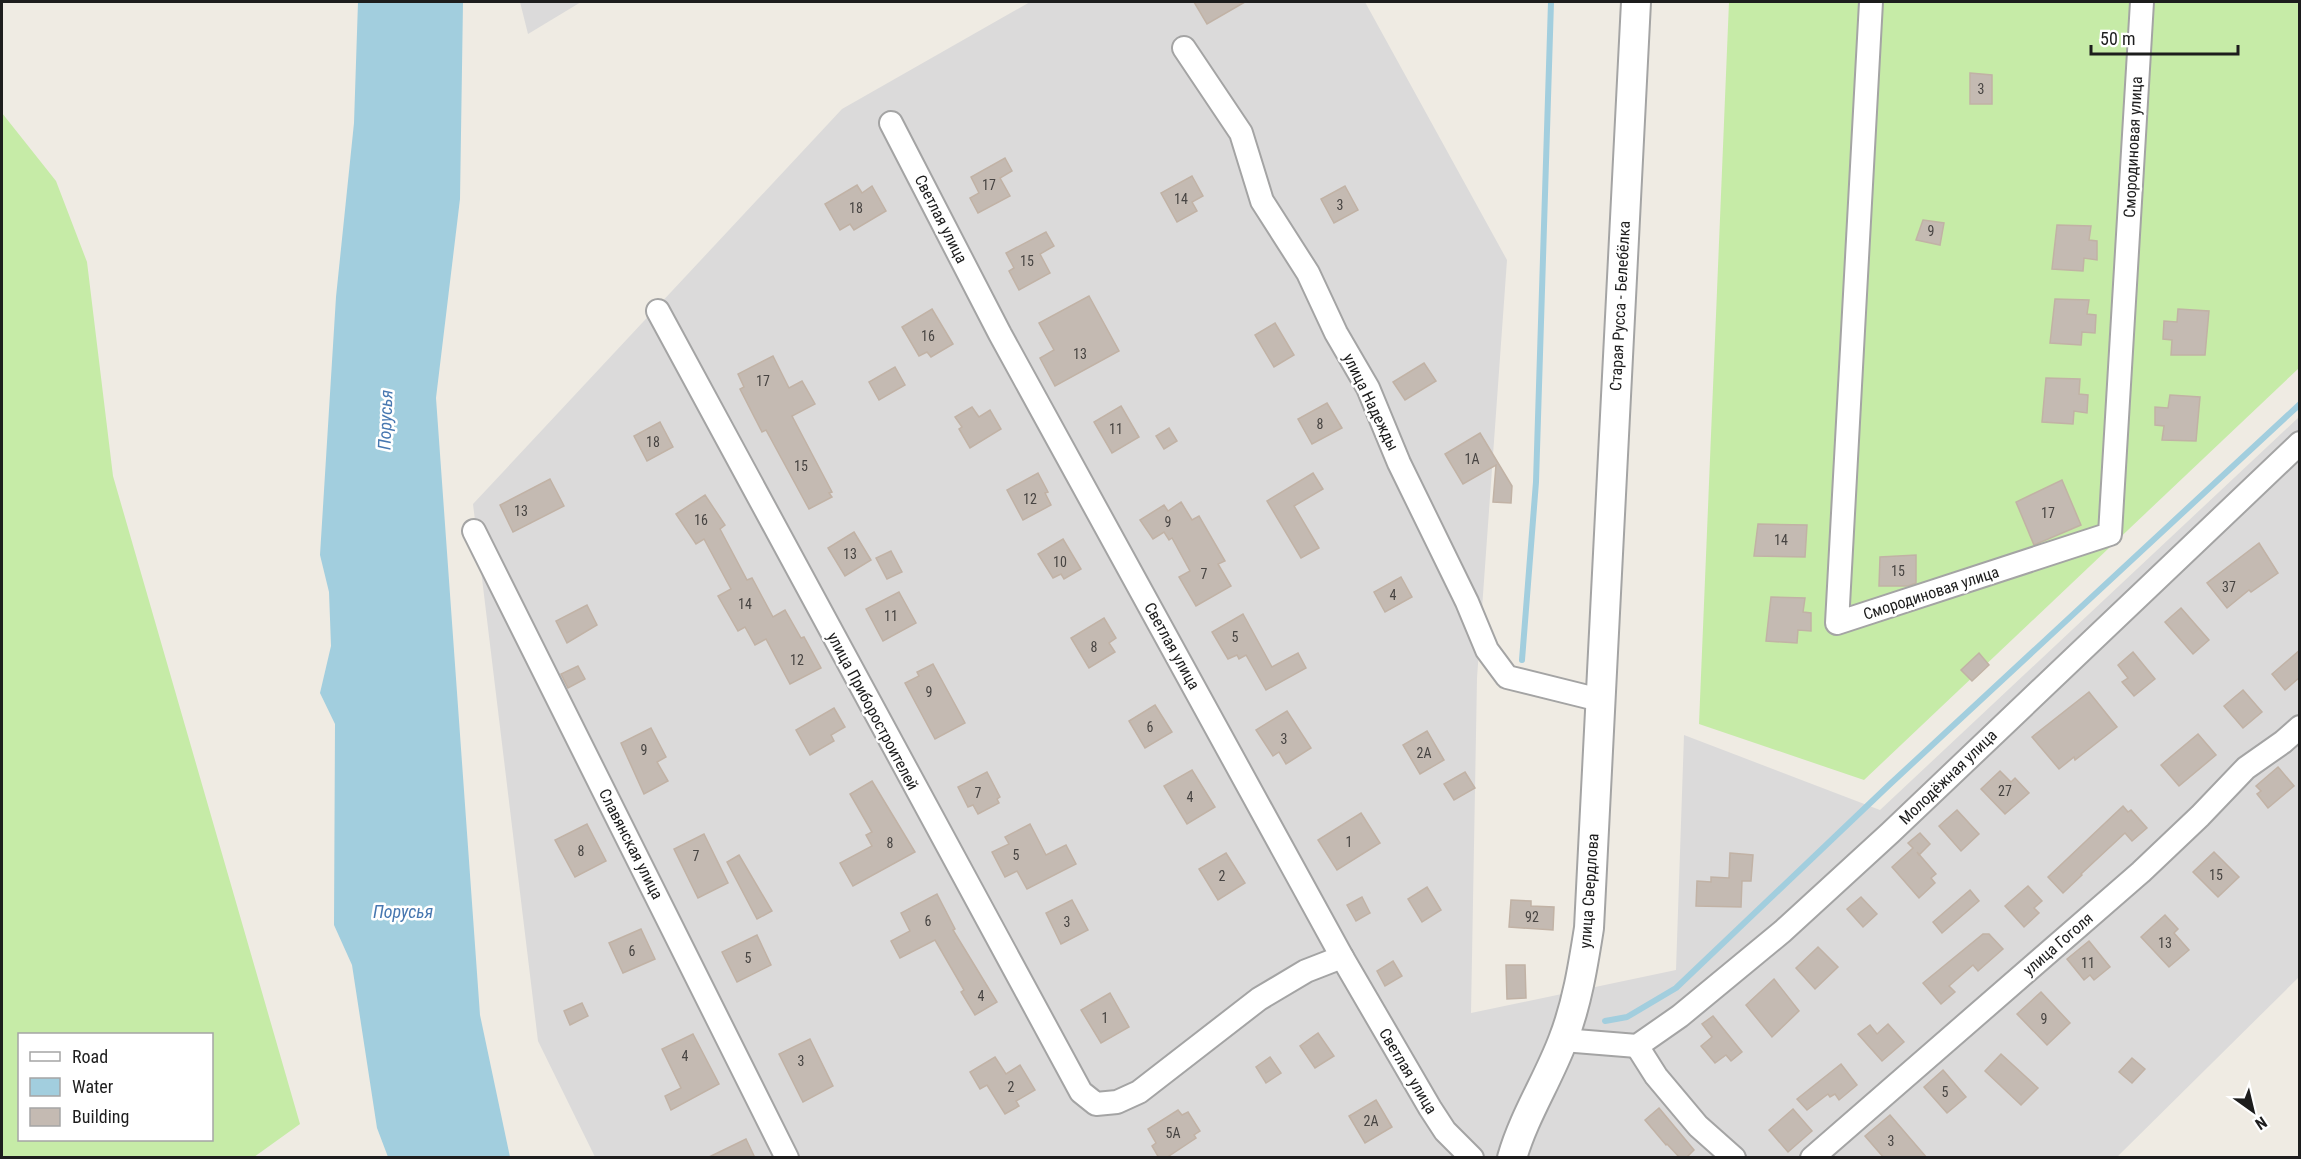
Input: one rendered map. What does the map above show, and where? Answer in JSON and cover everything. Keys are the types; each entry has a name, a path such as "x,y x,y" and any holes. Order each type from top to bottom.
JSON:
{"street":[{"name":"Старая Русса - Белебёлка","path":"1604,611 1636,2"},
{"name":"Смородиновая улица","path":"1871,2 1837,623 2110,534 2142,2"},
{"name":"улица Надежды","path":"1184,48 1241,134 1262,201 1308,273 1336,333 1368,388 1399,463 1467,602 1487,651 1507,676 1600,700"},
{"name":"Светлая улица","path":"891,123 1000,334 1342,957 1430,1108 1445,1131 1472,1158"},
{"name":"улица Приборостроителей","path":"657,311 1081,1092 1096,1104 1117,1102 1139,1092 1259,999 1306,971 1342,957"},
{"name":"Молодёжная улица","path":"1636,1046 1680,1016 1783,931 1890,833 2300,443"},
{"name":"Славянская улица","path":"474,531 787,1158"},
{"name":"улица Свердлова","path":"1512,1158 1517,1139 1563,1040 1581,980 1589,928 1604,611"},
{"name":"улица Гоголя","path":"1812,1158 2141,872 2246,768 2300,727"},
{"path":"1563,1040 1636,1046 1656,1076 1698,1126 1734,1158"}],"shaded area":[{"path":"520,2 581,2 528,34"},
{"path":"1030,2 1365,2 1507,260 1477,678 1471,1013 1676,970 1684,735 1880,810 2299,417 2299,977 2117,1157 595,1157 538,1041 473,504 842,109"}],"green space":[{"path":"1729,2 2299,2 2299,368 1864,780 1699,724"},
{"path":"2,113 56,181 87,262 113,476 300,1124 254,1157 2,1157"}],"water":[{"name":"Порусья","path":"358,2 463,2 460,199 436,398 480,1015 510,1157 388,1157 377,1128 352,965 334,925 335,724 320,693 331,646 329,592 320,555 336,297 354,123"}],"building":[{"path":"1194,2 1245,2 1207,24"},
{"path":"1970,73 1992,75 1992,104 1970,104"},
{"path":"1005,158 1012,171 1000,178 1010,196 978,213 970,198 979,193 971,177"},
{"path":"1192,176 1203,196 1192,202 1197,211 1177,222 1161,193"},
{"path":"857,185 862,193 872,186 886,211 854,230 850,224 840,230 825,204"},
{"path":"1345,186 1358,210 1334,223 1321,199"},
{"path":"1923,220 1944,223 1940,245 1916,240"},
{"path":"2057,225 2091,226 2089,240 2097,241 2097,260 2084,258 2083,271 2052,269"},
{"path":"1046,232 1054,246 1040,254 1050,273 1019,290 1009,271 1014,268 1006,253"},
{"path":"1089,296 1119,351 1055,386 1040,358 1054,350 1039,323"},
{"path":"2055,299 2089,300 2087,314 2096,315 2095,333 2082,332 2081,345 2050,343"},
{"path":"932,309 953,344 931,357 927,352 919,356 902,327"},
{"path":"2178,309 2209,311 2205,355 2171,355 2172,340 2163,339 2164,321 2177,322"},
{"path":"1275,323 1294,355 1274,367 1255,335"},
{"path":"773,356 789,388 802,381 815,404 792,416 832,492 829,493 832,497 809,509 766,430 762,432 740,389 744,387 738,374"},
{"path":"1424,363 1436,381 1405,400 1393,382"},
{"path":"895,367 905,385 879,400 869,382"},
{"path":"2046,378 2080,379 2079,394 2088,395 2087,413 2074,411 2073,424 2042,422"},
{"path":"2170,395 2200,397 2196,441 2162,440 2164,426 2155,425 2155,407 2168,408"},
{"path":"1327,403 1342,428 1312,444 1298,419"},
{"path":"1121,406 1139,437 1112,453 1094,422"},
{"path":"972,407 979,417 990,410 1001,429 970,448 959,429 962,427 955,417"},
{"path":"660,422 673,447 647,461 634,436"},
{"path":"1169,428 1177,441 1164,449 1156,436"},
{"path":"1480,433 1512,486 1511,503 1493,502 1496,465 1463,484 1445,454"},
{"path":"1038,473 1048,492 1045,493 1051,505 1023,520 1007,490"},
{"path":"1313,473 1323,489 1294,506 1319,548 1301,558 1267,501"},
{"path":"550,479 564,506 513,532 500,505"},
{"path":"2062,480 2081,525 2034,545 2016,502"},
{"path":"705,495 725,525 720,529 747,580 752,578 773,617 785,610 801,638 804,637 821,668 790,684 766,639 755,645 745,627 738,631 718,596 731,589 704,539 696,544 676,514"},
{"path":"1181,502 1192,520 1199,516 1225,561 1218,564 1231,586 1196,606 1179,577 1190,571 1172,538 1169,540 1164,532 1153,539 1140,520 1164,505 1168,511"},
{"path":"1758,524 1807,525 1805,557 1754,556"},
{"path":"854,532 871,560 845,576 828,548"},
{"path":"1063,539 1081,569 1064,579 1061,574 1053,578 1038,554"},
{"path":"2259,543 2278,573 2251,592 2249,590 2227,608 2207,583"},
{"path":"891,551 902,572 887,579 876,558"},
{"path":"1916,555 1916,583 1908,586 1879,586 1880,557"},
{"path":"1401,577 1412,597 1385,612 1374,592"},
{"path":"899,592 916,623 883,641 866,609"},
{"path":"1771,597 1805,598 1803,612 1811,613 1811,631 1798,630 1797,643 1766,641"},
{"path":"587,605 597,625 567,643 556,621"},
{"path":"2181,608 2209,640 2193,654 2165,622"},
{"path":"1243,614 1272,667 1298,653 1306,668 1266,690 1246,655 1239,659 1237,655 1228,659 1212,632"},
{"path":"1104,618 1116,638 1109,643 1115,652 1089,668 1071,638"},
{"path":"2300,650 2300,677 2285,690 2272,674"},
{"path":"2133,652 2155,679 2134,696 2122,682 2128,678 2118,665"},
{"path":"1979,653 1989,665 1972,681 1961,670"},
{"path":"933,664 965,723 935,739 905,683 919,676 917,672"},
{"path":"578,666 585,679 568,688 561,674"},
{"path":"2243,690 2262,712 2243,728 2224,706"},
{"path":"2089,692 2117,727 2075,760 2074,757 2059,769 2032,737"},
{"path":"1155,705 1172,732 1145,748 1129,721"},
{"path":"834,708 845,727 831,735 834,741 810,755 796,730"},
{"path":"1287,711 1311,748 1286,764 1279,752 1273,756 1256,730"},
{"path":"651,728 666,757 657,762 668,781 644,794 621,743"},
{"path":"1427,731 1444,760 1420,774 1403,745"},
{"path":"2198,734 2216,755 2179,786 2161,765"},
{"path":"2278,767 2294,786 2268,808 2257,794 2261,791 2256,786"},
{"path":"1192,770 1215,807 1187,824 1164,786"},
{"path":"2000,771 2011,782 2015,778 2029,793 2005,814 1981,789"},
{"path":"987,772 1000,797 997,799 999,803 978,814 973,805 968,807 958,787"},
{"path":"1465,772 1475,788 1454,800 1444,784"},
{"path":"872,781 915,852 853,886 840,863 872,846 866,835 872,832 850,794"},
{"path":"2123,806 2128,812 2131,810 2147,828 2132,841 2125,833 2063,893 2048,877"},
{"path":"1957,810 1979,834 1961,851 1939,826"},
{"path":"1361,813 1380,843 1337,870 1318,840"},
{"path":"587,824 606,861 575,877 555,840"},
{"path":"1030,824 1046,855 1066,845 1076,864 1027,889 1017,871 1005,877 992,852 1009,844 1005,837"},
{"path":"1920,833 1930,844 1919,855 1936,874 1931,878 1935,883 1919,898 1892,867 1913,848 1908,843"},
{"path":"704,834 728,883 698,898 674,849"},
{"path":"2214,852 2239,877 2218,897 2193,872"},
{"path":"1226,853 1245,883 1218,900 1199,869"},
{"path":"1730,853 1753,855 1751,881 1742,881 1741,907 1696,906 1697,881 1711,882 1711,877 1729,878"},
{"path":"739,855 772,911 757,919 727,862"},
{"path":"2028,886 2042,901 2034,908 2039,913 2024,927 2005,906"},
{"path":"1427,887 1441,910 1422,922 1408,899"},
{"path":"1970,890 1979,901 1942,933 1933,922"},
{"path":"937,894 955,929 953,930 997,1002 975,1015 961,992 964,990 935,940 900,958 891,941 910,931 901,913"},
{"path":"1362,897 1370,913 1356,921 1347,905"},
{"path":"1861,897 1877,914 1863,927 1847,909"},
{"path":"1072,900 1088,930 1061,944 1046,913"},
{"path":"1511,900 1531,901 1531,906 1554,907 1553,930 1509,927"},
{"path":"2165,915 2178,929 2174,933 2189,950 2169,967 2141,937"},
{"path":"641,929 655,959 623,973 609,943"},
{"path":"1983,934 1989,934 2003,949 1978,971 1973,965 1949,986 1955,992 1941,1004 1923,983"},
{"path":"757,935 771,965 737,982 722,952"},
{"path":"2089,941 2110,967 2094,980 2090,975 2084,980 2067,959"},
{"path":"1818,947 1838,967 1815,989 1796,968"},
{"path":"1393,961 1402,976 1385,986 1377,971"},
{"path":"1506,965 1525,965 1526,998 1507,999"},
{"path":"1774,979 1799,1011 1772,1037 1746,1005"},
{"path":"2041,992 2070,1023 2047,1045 2017,1014"},
{"path":"1110,993 1129,1027 1101,1043 1081,1010"},
{"path":"582,1003 588,1016 570,1025 564,1011"},
{"path":"1713,1016 1742,1052 1731,1061 1726,1055 1715,1063 1701,1046 1712,1037 1702,1024"},
{"path":"1888,1024 1904,1042 1882,1061 1858,1034 1870,1025 1877,1034"},
{"path":"1318,1033 1334,1056 1315,1068 1300,1046"},
{"path":"693,1034 719,1084 671,1110 665,1096 681,1088 662,1049"},
{"path":"810,1039 833,1086 803,1102 779,1054"},
{"path":"2001,1054 2038,1088 2021,1105 1985,1071"},
{"path":"995,1057 1006,1074 1020,1065 1035,1090 1016,1101 1019,1106 1005,1114 987,1085 980,1089 970,1072"},
{"path":"1270,1057 1281,1073 1266,1083 1256,1067"},
{"path":"2132,1058 2145,1069 2132,1083 2119,1072"},
{"path":"1841,1064 1857,1085 1839,1100 1835,1094 1830,1097 1828,1094 1807,1110 1797,1099"},
{"path":"1943,1070 1966,1097 1947,1113 1924,1087"},
{"path":"1376,1100 1392,1127 1365,1143 1349,1116"},
{"path":"1659,1108 1694,1150 1686,1158 1680,1158 1645,1120"},
{"path":"1793,1109 1812,1131 1788,1152 1769,1130"},
{"path":"1178,1110 1182,1115 1188,1112 1200,1131 1194,1135 1196,1138 1166,1158 1159,1158 1152,1146 1156,1143 1148,1129"},
{"path":"1890,1115 1927,1158 1884,1158 1865,1136"},
{"path":"746,1139 755,1158 707,1158"}],"waterway":[{"path":"1522,660 1536,482 1551,2"},
{"path":"1605,1021 1627,1017 1676,988 1888,786 2300,404"}]}
